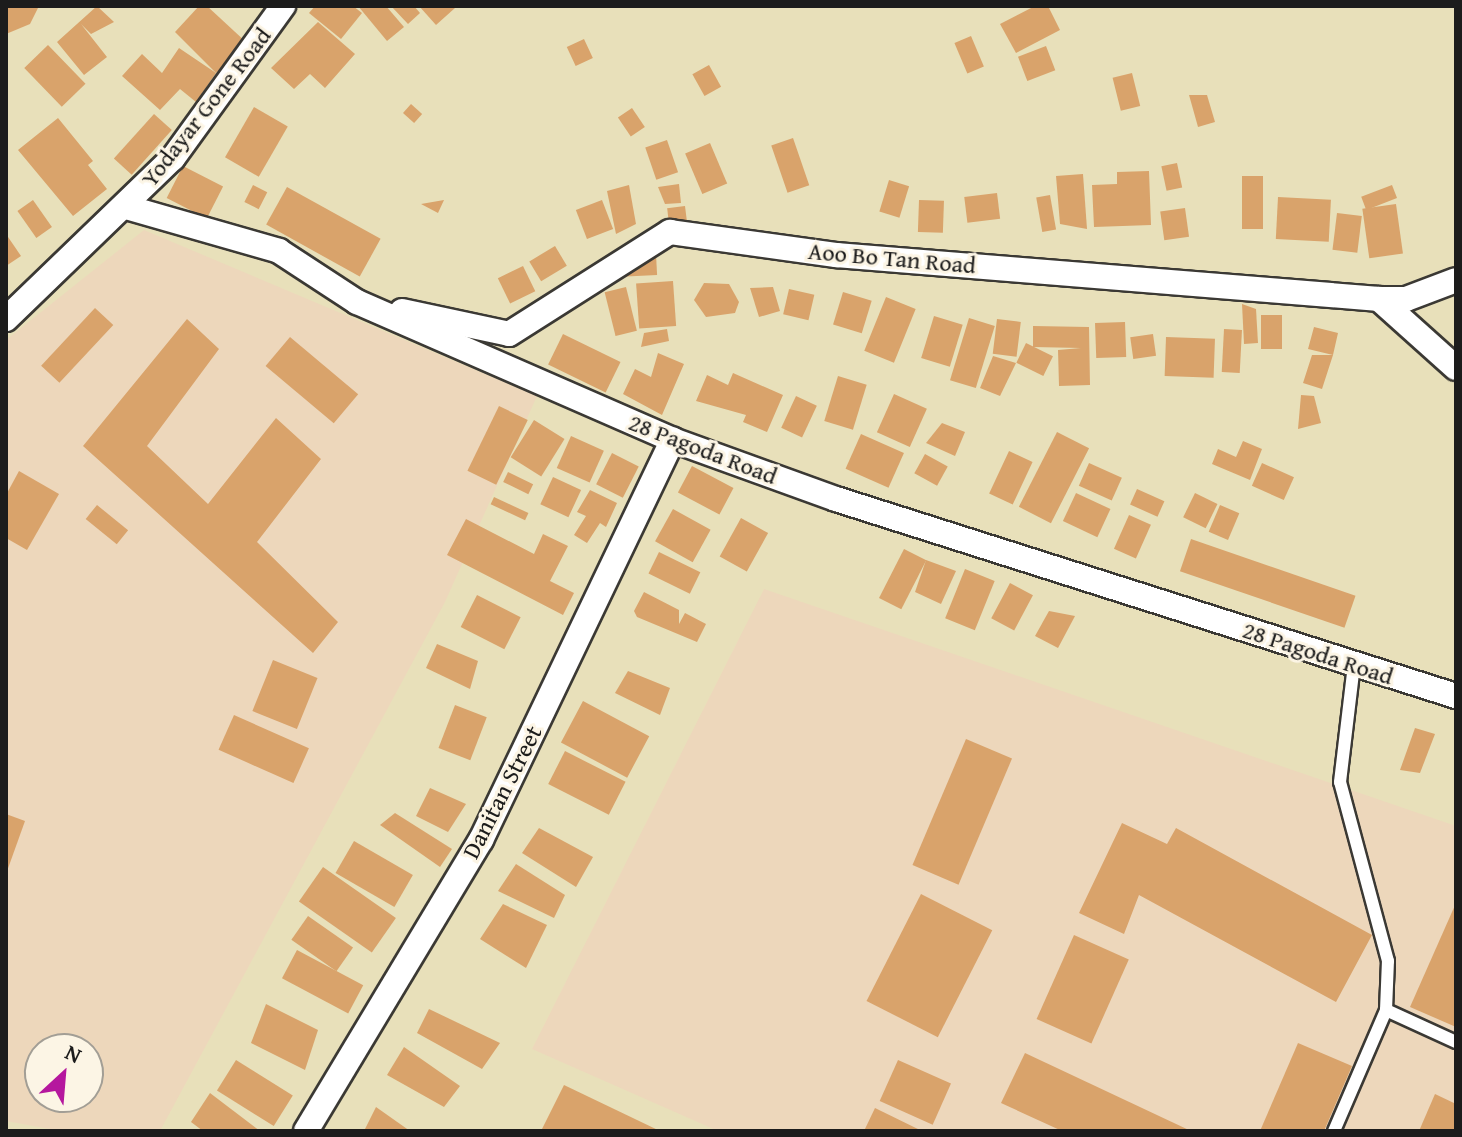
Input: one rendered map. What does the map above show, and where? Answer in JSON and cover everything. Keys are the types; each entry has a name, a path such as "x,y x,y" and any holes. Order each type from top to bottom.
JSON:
{"street":[{"name":"Yodayar Gone Road","path":"126,207 173,158 283,6"},
{"name":"28 Pagoda Road","path":"126,207 279,251 357,302 673,440 836,499 1456,696"},
{"path":"6,319 126,207"},
{"name":"Aoo Bo Tan Road","path":"357,302 509,334 670,232 836,255 1379,299 1406,299 1456,280"},
{"path":"1379,299 1456,368"},
{"name":"Danitan Street","path":"306,1131 481,840 673,440"}],"lane":[{"path":"1334,1131 1386,1010 1388,961 1340,782 1354,664"},
{"path":"1386,1010 1456,1042"}],"shaded area":[{"path":"144,230 537,396 445,602 160,1131 61,1131 6,1121 6,340"},
{"path":"764,589 1456,826 1456,1131 718,1131 532,1049"}],"building":[{"path":"6,6 39,6 30,24 6,34"},
{"path":"97,6 114,22 91,34 81,24 107,57 84,75 57,42"},
{"path":"199,6 207,6 247,43 216,73 175,32"},
{"path":"315,6 353,6 362,13 341,39 309,13"},
{"path":"358,6 386,6 404,27 387,41"},
{"path":"391,6 414,6 420,13 408,24"},
{"path":"419,6 454,6 455,8 436,25"},
{"path":"1035,6 1048,6 1060,30 1016,53 1000,24"},
{"path":"318,22 355,54 325,88 310,74 294,89 271,68"},
{"path":"971,36 984,66 967,73 954,43"},
{"path":"584,39 593,58 576,66 567,47"},
{"path":"48,45 86,84 62,107 24,68"},
{"path":"1046,46 1055,70 1027,81 1018,57"},
{"path":"179,48 216,73 196,102 180,89 160,110 122,76 142,54 162,73"},
{"path":"709,65 721,87 705,96 692,74"},
{"path":"1132,73 1140,106 1121,111 1113,78"},
{"path":"1189,95 1207,95 1215,122 1198,127"},
{"path":"411,104 422,114 414,123 403,113"},
{"path":"254,107 288,126 259,177 225,157"},
{"path":"632,108 645,127 631,137 618,118"},
{"path":"154,114 172,130 132,175 114,159"},
{"path":"58,118 93,161 88,165 107,189 73,216 18,150"},
{"path":"793,138 809,185 788,193 771,145"},
{"path":"667,140 678,172 656,180 645,147"},
{"path":"710,143 727,184 702,194 685,154"},
{"path":"1177,163 1182,187 1167,191 1161,166"},
{"path":"183,166 223,186 207,219 167,198"},
{"path":"1149,171 1151,225 1094,227 1092,185 1117,184 1117,172"},
{"path":"1083,174 1087,229 1060,224 1056,176"},
{"path":"1242,176 1263,176 1263,229 1242,229"},
{"path":"889,180 909,186 899,218 879,212"},
{"path":"679,184 681,203 665,204 658,187"},
{"path":"253,185 267,192 259,209 244,202"},
{"path":"629,185 636,224 616,234 607,191"},
{"path":"1392,185 1397,198 1366,210 1361,197"},
{"path":"287,187 381,239 360,276 266,225"},
{"path":"997,193 1000,219 967,223 964,197"},
{"path":"1050,195 1056,229 1042,232 1036,197"},
{"path":"1278,197 1331,200 1329,242 1276,239"},
{"path":"33,200 52,227 36,238 17,211"},
{"path":"444,200 438,213 421,204"},
{"path":"602,200 613,229 587,239 576,210"},
{"path":"919,200 944,201 943,233 918,232"},
{"path":"1396,204 1403,254 1369,258 1362,209"},
{"path":"685,206 688,230 670,232 667,208"},
{"path":"1185,208 1189,237 1164,240 1160,211"},
{"path":"1337,213 1362,216 1357,253 1332,250"},
{"path":"6,234 21,256 6,266"},
{"path":"555,246 567,266 541,281 529,261"},
{"path":"656,254 657,275 626,277 625,256"},
{"path":"523,266 535,291 510,303 498,278"},
{"path":"673,281 676,326 639,328 636,284"},
{"path":"704,283 729,284 739,302 735,313 706,317 694,300"},
{"path":"626,287 637,331 616,336 605,292"},
{"path":"773,287 780,311 759,317 750,288"},
{"path":"789,289 814,295 808,320 783,314"},
{"path":"843,292 872,301 862,333 833,325"},
{"path":"886,297 916,309 894,363 864,351"},
{"path":"1242,304 1256,309 1258,343 1244,344"},
{"path":"95,308 113,325 59,383 41,366"},
{"path":"1261,315 1282,315 1282,349 1261,349"},
{"path":"934,316 963,325 950,367 921,358"},
{"path":"969,318 995,326 976,388 950,380"},
{"path":"187,319 219,349 147,446 208,504 276,418 321,459 257,542 338,622 313,653 83,446"},
{"path":"997,319 1021,322 1017,357 993,354"},
{"path":"1125,322 1126,357 1096,358 1095,323"},
{"path":"1033,326 1089,327 1090,385 1059,386 1058,350 1081,348 1033,347"},
{"path":"1314,327 1338,333 1333,355 1308,349"},
{"path":"667,329 669,341 641,347 644,333"},
{"path":"1224,329 1242,330 1240,373 1222,372"},
{"path":"563,334 621,362 606,393 548,365"},
{"path":"1153,334 1156,356 1133,359 1130,337"},
{"path":"290,337 358,394 334,423 266,366"},
{"path":"1166,337 1215,339 1214,378 1165,376"},
{"path":"1026,343 1053,356 1043,376 1016,363"},
{"path":"658,353 684,364 662,415 623,394 635,369 651,377"},
{"path":"1312,355 1333,355 1322,389 1303,383"},
{"path":"993,356 1016,363 1000,396 980,388"},
{"path":"733,373 783,395 767,432 743,422 746,415 696,401 707,375 728,385"},
{"path":"838,376 867,385 853,430 824,421"},
{"path":"894,394 927,409 910,447 877,432"},
{"path":"1301,395 1314,396 1321,423 1298,429"},
{"path":"796,396 817,406 802,437 781,428"},
{"path":"499,406 528,420 496,485 467,471"},
{"path":"534,420 565,439 541,476 511,457"},
{"path":"942,423 965,432 955,456 926,443"},
{"path":"1057,432 1089,448 1051,523 1019,507"},
{"path":"861,434 904,453 888,488 846,469"},
{"path":"571,436 604,451 590,483 557,468"},
{"path":"1243,441 1262,449 1250,480 1212,464 1218,449 1236,457"},
{"path":"1009,451 1033,462 1013,505 989,494"},
{"path":"612,453 639,467 623,498 596,484"},
{"path":"925,454 948,467 937,486 914,473"},
{"path":"1089,463 1122,478 1112,500 1079,486"},
{"path":"1262,463 1294,477 1284,500 1252,486"},
{"path":"692,466 733,488 719,515 678,492"},
{"path":"19,471 59,494 27,550 6,538 6,495"},
{"path":"508,472 533,484 528,494 503,482"},
{"path":"553,477 581,490 568,517 540,504"},
{"path":"1137,489 1164,501 1157,517 1130,505"},
{"path":"590,490 617,503 606,527 600,523 587,543 574,535 586,516 577,512"},
{"path":"1076,493 1110,509 1097,537 1063,521"},
{"path":"1195,493 1217,504 1206,528 1183,517"},
{"path":"494,497 528,513 525,520 491,504"},
{"path":"97,505 128,530 117,544 86,519"},
{"path":"1220,505 1239,513 1228,540 1209,532"},
{"path":"673,509 711,530 693,562 655,541"},
{"path":"1129,515 1151,525 1136,559 1114,549"},
{"path":"741,518 768,533 747,572 720,556"},
{"path":"466,519 534,554 543,534 568,546 550,581 574,593 563,615 447,555"},
{"path":"1191,539 1356,596 1344,628 1180,571"},
{"path":"904,549 926,560 901,609 879,598"},
{"path":"659,552 700,572 690,594 648,574"},
{"path":"926,560 956,571 941,604 915,592"},
{"path":"965,569 995,581 975,630 945,618"},
{"path":"1010,583 1033,595 1014,631 991,618"},
{"path":"644,592 679,610 679,624 685,613 706,624 697,642 637,617 634,611"},
{"path":"477,595 521,617 504,649 461,627"},
{"path":"1049,611 1075,616 1058,648 1035,636"},
{"path":"437,644 478,661 470,689 426,668"},
{"path":"273,660 318,678 297,729 252,711"},
{"path":"628,671 670,688 660,715 615,693"},
{"path":"583,701 649,736 627,778 561,742"},
{"path":"455,705 487,717 470,760 439,748"},
{"path":"234,715 309,748 293,783 219,750"},
{"path":"1415,728 1435,734 1420,773 1400,770"},
{"path":"966,739 1012,759 958,885 912,865"},
{"path":"565,751 626,782 609,815 548,784"},
{"path":"430,788 466,804 448,832 416,816"},
{"path":"395,813 452,849 440,867 380,825"},
{"path":"6,814 25,821 6,874"},
{"path":"1122,823 1167,844 1176,828 1372,935 1336,1002 1139,895 1124,934 1079,913"},
{"path":"539,828 593,857 576,887 522,853"},
{"path":"354,841 413,875 394,907 336,873"},
{"path":"516,864 565,895 554,918 498,891"},
{"path":"323,867 396,918 372,952 299,901"},
{"path":"921,894 992,930 938,1037 867,1001"},
{"path":"1456,903 1456,1027 1410,1007"},
{"path":"503,904 547,925 526,968 480,939"},
{"path":"308,916 353,948 336,971 291,940"},
{"path":"1074,935 1129,959 1091,1043 1037,1019"},
{"path":"297,950 363,985 348,1013 282,978"},
{"path":"266,1004 318,1030 305,1070 251,1043"},
{"path":"429,1009 500,1043 482,1069 417,1033"},
{"path":"1298,1043 1352,1066 1324,1131 1260,1131"},
{"path":"404,1047 460,1086 444,1107 387,1075"},
{"path":"1025,1053 1191,1131 1062,1131 1001,1103"},
{"path":"236,1060 293,1096 274,1126 217,1091"},
{"path":"898,1060 951,1084 933,1125 880,1101"},
{"path":"564,1085 660,1131 541,1131"},
{"path":"210,1093 260,1131 203,1131 191,1122"},
{"path":"1435,1094 1456,1104 1456,1131 1419,1131"},
{"path":"376,1107 410,1131 364,1131"},
{"path":"875,1108 922,1131 864,1131"}]}
